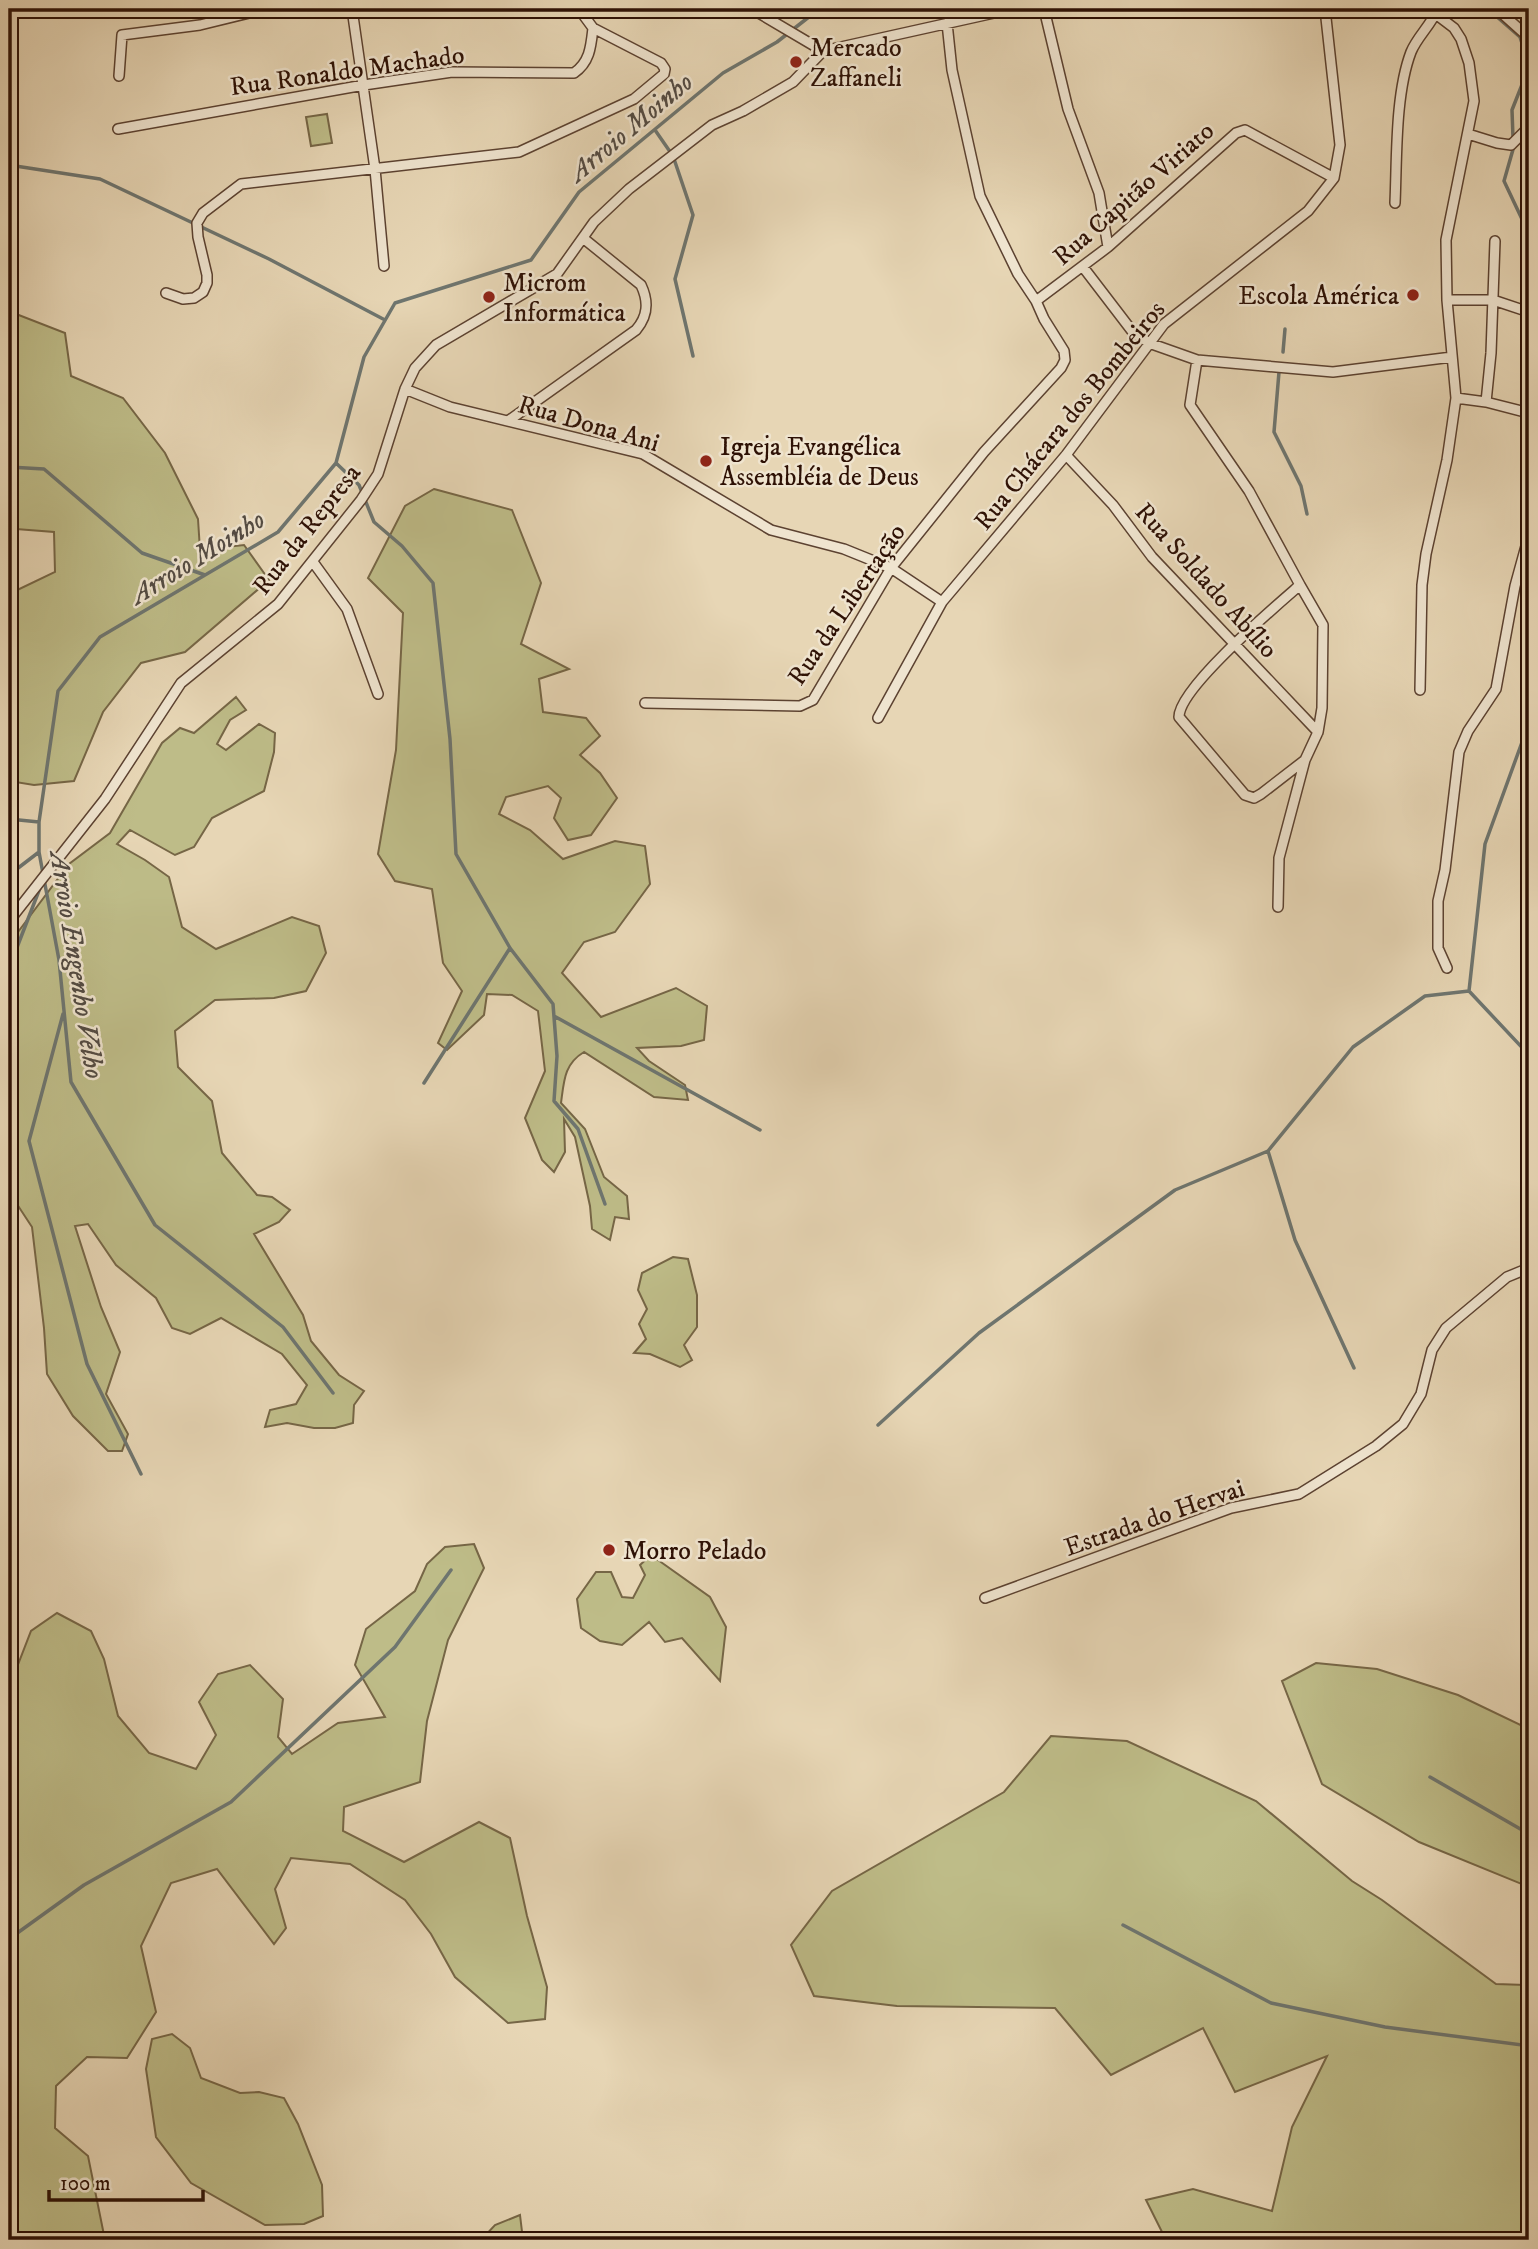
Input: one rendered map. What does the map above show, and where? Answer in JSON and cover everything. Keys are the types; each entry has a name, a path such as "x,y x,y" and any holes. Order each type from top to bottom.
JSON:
{"street":[{"path":"119,76 122,35 200,25 263,9"},
{"path":"352,9 384,266"},
{"path":"166,293 183,299 194,298 203,292 208,283 197,223 203,213 242,184 519,152 634,99 664,74 662,63 593,28 579,9"},
{"path":"752,9 823,51 1012,9"},
{"path":"1044,9 1068,109 1099,192 1108,247"},
{"name":"Rua Chácara dos Bombeiros","path":"878,718 942,602 1066,455 1164,324 1308,211 1334,178 1340,145 1325,9"},
{"path":"1497,9 1526,35"},
{"path":"1395,203 1398,126 1407,64 1434,10 1454,28 1461,39 1469,63 1474,101 1446,240 1447,300 1456,398 1447,460 1426,554 1422,586 1420,690"},
{"name":"Rua da Libertação","path":"645,703 800,705 813,700 891,568 984,452 1061,368 1065,360 1064,351 1018,274 980,196 952,70 947,23"},
{"name":"Rua Ronaldo Machado","path":"118,129 363,85 452,72 574,73 582,68 588,58 593,28"},
{"name":"Rua da Represa","path":"9,921 105,799 181,684 278,604 361,500 378,474 405,389 415,368 436,345 557,274 594,222 629,188 712,125 743,111 793,82 823,51"},
{"path":"1468,134 1497,143 1514,142 1529,127"},
{"name":"Rua Capitão Viriato","path":"1036,301 1108,247 1236,133 1245,130 1334,178"},
{"path":"508,421 636,330 645,319 646,296 641,285 583,237"},
{"path":"1486,402 1492,353 1495,241"},
{"path":"1083,267 1132,331 1149,343 1197,360 1333,372 1452,357"},
{"path":"1447,300 1493,300 1529,312"},
{"path":"1197,360 1190,405 1249,491 1323,625 1325,636 1322,708 1318,732 1305,760 1279,858 1278,907"},
{"name":"Rua Dona Ani","path":"405,389 450,407 643,454 771,530 844,549 891,568 942,602"},
{"path":"1456,398 1486,402 1529,413"},
{"path":"1447,968 1438,948 1438,901 1445,870 1459,752 1468,731 1496,689 1502,664 1515,586 1526,546 1529,422"},
{"name":"Rua Soldado Abílio","path":"1066,455 1112,505 1152,557 1318,732"},
{"path":"313,562 347,609 378,694"},
{"path":"1300,585 1235,643 1194,688 1179,709 1179,717 1245,795 1254,798 1261,794 1305,760"},
{"name":"Estrada do Hervai","path":"985,1598 1231,1508 1299,1494 1376,1446 1403,1424 1421,1394 1432,1350 1446,1328 1507,1277 1529,1268"}],"shaded area":[{"path":"327,114 332,143 311,146 306,117"},
{"path":"11,312 65,333 71,376 123,398 165,453 198,519 200,550 244,545 269,580 185,652 141,663 103,712 74,781 34,785 9,781 9,594 55,572 54,532 16,529 9,531"},
{"path":"434,489 512,510 541,583 521,644 569,669 539,679 543,712 586,718 600,736 580,755 600,773 617,798 591,835 568,840 554,818 561,798 548,786 506,797 499,814 530,830 563,859 615,841 645,846 650,884 615,932 584,942 562,973 601,1017 676,988 707,1006 704,1040 681,1046 637,1048 649,1061 685,1085 688,1100 654,1097 584,1052 572,1062 566,1074 561,1103 585,1129 604,1177 627,1196 629,1219 615,1217 610,1240 592,1229 590,1206 575,1137 564,1119 565,1152 554,1172 542,1160 525,1118 545,1071 538,1011 512,995 487,994 484,1015 447,1050 438,1043 462,991 443,963 432,889 395,881 378,854 396,750 403,613 368,578 405,506"},
{"path":"236,697 246,710 230,720 217,744 226,750 259,724 275,733 274,752 264,791 212,818 194,847 175,855 130,830 117,844 169,877 182,927 216,949 292,917 319,926 326,953 306,991 274,998 215,1000 175,1031 178,1067 212,1101 222,1153 257,1195 272,1197 290,1210 279,1222 254,1234 303,1315 311,1341 339,1375 364,1391 354,1405 353,1423 335,1428 314,1428 287,1423 265,1427 270,1410 296,1404 307,1385 282,1354 221,1318 190,1334 172,1328 156,1298 116,1265 88,1224 75,1226 101,1307 120,1352 106,1394 128,1434 122,1451 108,1451 73,1416 47,1374 32,1227 9,1192 9,1005 17,997 9,944 69,864 110,833 162,743 180,728 194,733"},
{"path":"673,1257 688,1259 697,1295 697,1327 684,1345 692,1360 680,1367 650,1354 634,1353 646,1339 639,1324 647,1309 638,1290 642,1273"},
{"path":"474,1544 484,1568 448,1640 427,1721 420,1782 344,1807 343,1831 404,1862 479,1822 510,1838 527,1916 547,1987 545,2019 508,2023 455,1977 431,1934 405,1900 350,1864 291,1858 275,1889 286,1928 274,1944 217,1869 171,1883 141,1946 156,2012 127,2058 87,2057 56,2086 55,2128 88,2156 105,2240 9,2240 9,1713 15,1708 14,1675 31,1631 57,1613 91,1631 104,1659 118,1716 149,1753 196,1769 216,1735 199,1702 218,1674 250,1665 283,1699 278,1737 292,1754 338,1723 385,1717 355,1665 366,1629 415,1591 427,1564 445,1547"},
{"path":"651,1555 710,1597 726,1627 720,1681 682,1638 665,1642 649,1622 622,1645 600,1641 581,1628 577,1599 596,1572 611,1572 622,1597 633,1598 645,1575 640,1565"},
{"path":"1316,1663 1377,1669 1458,1695 1529,1729 1529,1887 1419,1842 1322,1784 1282,1681"},
{"path":"1051,1736 1127,1741 1256,1801 1352,1881 1496,1984 1529,1985 1529,2240 1166,2240 1146,2200 1193,2189 1272,2211 1292,2127 1327,2056 1235,2092 1203,2028 1111,2075 1055,2008 897,2006 814,1996 791,1945 832,1891 1004,1792"},
{"path":"172,2034 190,2048 201,2078 240,2093 259,2092 284,2098 298,2124 322,2185 323,2216 304,2224 265,2225 191,2183 156,2137 146,2069 152,2039"},
{"path":"520,2215 523,2240 481,2240 495,2225"}],"waterway":[{"name":"Arroio Moinho","path":"333,1393 283,1327 155,1225 71,1082 59,960 39,852 39,822 58,691 100,637 278,532 336,463 364,357 395,303 531,260 579,192 723,73 777,42 819,9"},
{"path":"1488,9 1520,37 1529,65"},
{"path":"1513,138 1512,110 1529,67"},
{"path":"655,130 673,156 693,215 675,279 693,356"},
{"path":"1514,146 1504,181 1529,234"},
{"path":"9,165 100,179 269,259 385,320"},
{"path":"1283,352 1285,329"},
{"path":"1279,372 1274,432 1301,486 1307,514"},
{"path":"336,463 359,485 374,522 402,546 433,583 450,739 456,854 510,948 553,1004 557,1056 554,1101 578,1129 605,1204"},
{"path":"9,467 44,469 142,553 205,575"},
{"path":"878,1425 979,1333 1175,1190 1268,1151 1353,1047 1425,996 1469,991 1485,844 1525,734 1529,730"},
{"path":"9,819 39,822"},
{"name":"Arroio Engenho Velho","path":"9,875 39,852"},
{"name":"Arroio Engenho Velho","path":"9,968 40,888"},
{"path":"424,1083 510,948"},
{"path":"1469,991 1529,1055"},
{"name":"Arroio Engenho Velho","path":"63,1014 29,1141 87,1364 141,1474"},
{"path":"554,1016 760,1130"},
{"path":"1268,1151 1295,1240 1354,1368"},
{"path":"9,1939 84,1885 231,1802 395,1647 451,1570"},
{"path":"1430,1777 1529,1834"},
{"path":"1123,1925 1271,2003 1385,2027 1529,2046"}],"place":[{"name":"Mercado Zaffaneli","path":"796,62"},
{"name":"Escola América","path":"1413,295"},
{"name":"Microm Informática","path":"489,297"},
{"name":"Igreja Evangélica Assembléia de Deus","path":"706,461"},
{"name":"Morro Pelado","path":"609,1550"}]}
